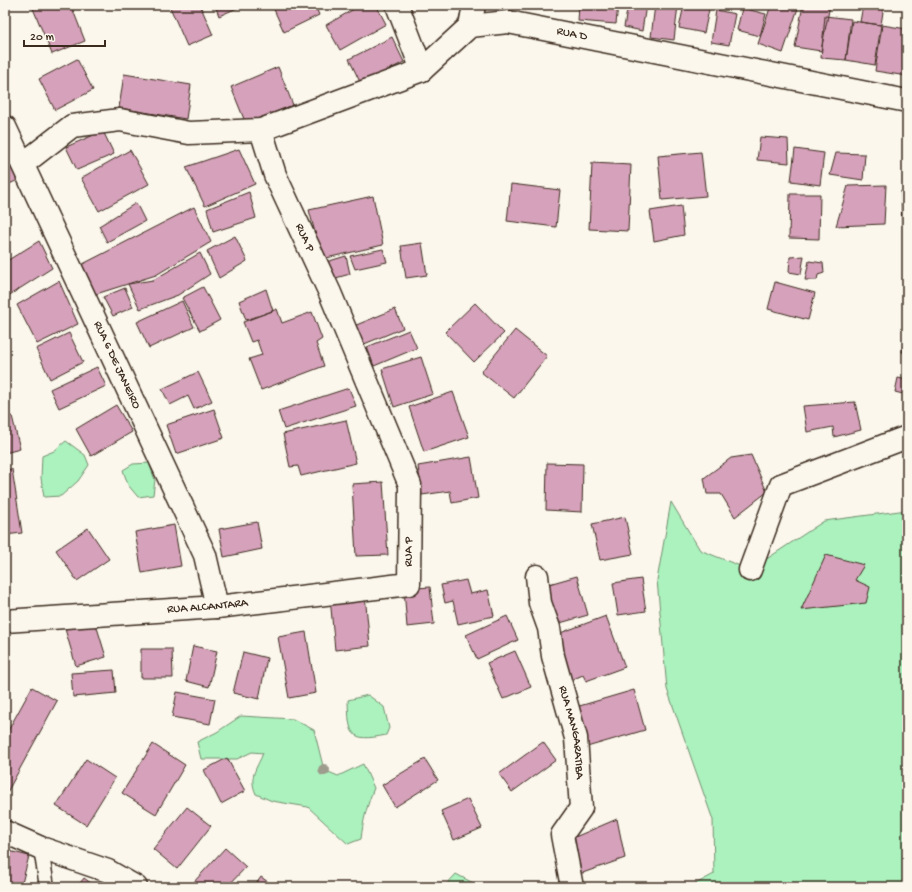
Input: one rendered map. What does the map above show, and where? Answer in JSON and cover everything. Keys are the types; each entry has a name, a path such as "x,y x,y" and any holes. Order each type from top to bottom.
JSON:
{"street":[{"path":"397,5 422,70"},
{"path":"23,164 72,126 78,125 120,120 189,133 261,130 422,70 470,26 474,5"},
{"name":"RUA D","path":"470,26 509,13 907,101"},
{"name":"RUA 6 DE JANEIRO","path":"5,127 205,555 217,607"},
{"name":"RUA P","path":"261,130 275,175 330,293 410,485 408,584"},
{"path":"750,570 781,485 907,436"},
{"name":"RUA MANGARATIBA","path":"536,576 540,603 549,628 553,656 576,738 581,808 562,834 572,887"},
{"name":"RUA ALCANTARA","path":"5,622 217,607 408,584"},
{"path":"5,832 42,848 108,871 136,887"}],"lane":[{"path":"42,848 47,887"}],"green space":[{"path":"66,441 85,455 89,465 78,481 61,496 44,497 41,478 42,456 54,451"},
{"path":"149,463 155,480 153,495 138,497 128,485 123,470 133,464"},
{"path":"671,502 700,550 750,570 824,521 907,510 907,887 690,887 714,874 713,820 667,689 657,580"},
{"path":"368,695 384,707 389,728 386,735 365,738 358,736 351,728 349,721 348,700"},
{"path":"241,716 293,719 314,730 324,770 338,776 363,764 374,788 369,801 361,839 348,844 308,807 272,801 256,794 253,777 263,753 252,752 237,759 201,759 197,742 217,732"},
{"path":"456,874 475,884 494,887 444,887"}],"building":[{"path":"71,5 85,41 52,54 32,6"},
{"path":"169,5 200,5 213,35 187,46"},
{"path":"215,5 236,5 237,8 219,16"},
{"path":"272,5 315,5 319,15 284,32"},
{"path":"361,5 376,5 386,24 340,50 326,25"},
{"path":"579,5 618,5 616,24 578,21"},
{"path":"628,5 646,5 642,31 624,27"},
{"path":"655,5 678,5 674,40 651,37"},
{"path":"684,5 710,5 704,33 679,28"},
{"path":"771,5 799,5 783,53 758,44"},
{"path":"803,5 830,5 821,51 795,47"},
{"path":"863,5 884,5 881,25 860,22"},
{"path":"742,8 766,14 760,36 737,30"},
{"path":"716,10 735,14 729,45 711,42"},
{"path":"825,16 851,19 846,60 821,58"},
{"path":"852,21 881,25 875,65 846,60"},
{"path":"882,25 907,29 907,76 875,71"},
{"path":"392,37 404,62 361,84 349,59"},
{"path":"77,59 93,90 55,110 39,79"},
{"path":"278,67 293,105 246,124 231,87"},
{"path":"124,74 191,85 186,119 119,108"},
{"path":"103,131 114,154 77,170 66,147"},
{"path":"760,137 788,139 789,163 757,160"},
{"path":"239,149 255,184 205,206 186,167"},
{"path":"795,149 824,153 820,185 791,181"},
{"path":"5,150 18,180 5,186"},
{"path":"130,150 149,184 99,211 81,178"},
{"path":"701,152 706,196 662,200 658,156"},
{"path":"836,153 865,154 863,180 830,175"},
{"path":"592,163 631,165 628,231 589,229"},
{"path":"511,184 560,190 556,227 507,221"},
{"path":"886,185 884,224 836,226 848,186"},
{"path":"901,191 907,191 907,225 902,225"},
{"path":"249,192 256,218 213,232 207,209"},
{"path":"790,194 820,194 819,239 789,238"},
{"path":"373,196 383,245 322,259 309,210"},
{"path":"136,203 145,221 107,242 99,226"},
{"path":"681,206 684,235 654,241 650,211"},
{"path":"194,207 211,242 156,275 93,295 79,266"},
{"path":"235,236 247,261 219,278 207,251"},
{"path":"39,241 52,268 5,298 5,262"},
{"path":"422,243 427,275 406,278 401,246"},
{"path":"383,249 387,262 355,269 350,256"},
{"path":"200,253 210,274 178,295 140,309 128,284 153,280"},
{"path":"346,256 350,274 332,279 326,262"},
{"path":"804,256 801,274 789,272 790,257"},
{"path":"809,261 823,263 824,273 818,275 817,280 805,280"},
{"path":"59,281 78,324 37,344 17,305"},
{"path":"775,282 815,293 808,320 768,309"},
{"path":"203,287 220,320 200,331 182,298"},
{"path":"125,288 133,307 113,316 103,297"},
{"path":"266,289 273,311 246,320 239,301"},
{"path":"182,301 194,327 149,348 137,322"},
{"path":"475,303 504,333 474,362 445,332"},
{"path":"277,309 282,323 312,312 322,339 316,343 324,366 261,390 249,359 262,355 257,340 251,342 243,322"},
{"path":"395,309 403,328 362,345 354,326"},
{"path":"409,330 417,348 374,366 367,347"},
{"path":"515,330 547,356 514,398 481,372"},
{"path":"907,331 907,354 902,352"},
{"path":"69,333 83,362 50,379 36,349"},
{"path":"421,357 433,394 394,407 382,369"},
{"path":"97,367 106,386 59,408 50,389"},
{"path":"198,372 212,401 194,409 188,396 170,405 162,389"},
{"path":"898,378 907,380 907,395 895,392"},
{"path":"349,388 356,406 284,429 278,411"},
{"path":"453,392 469,437 424,452 409,407"},
{"path":"855,402 861,430 834,437 833,427 807,432 803,406"},
{"path":"116,405 132,432 91,456 76,429"},
{"path":"214,409 224,438 176,454 166,425"},
{"path":"12,416 20,449 5,453 5,417"},
{"path":"346,420 356,463 301,476 298,466 290,467 283,434"},
{"path":"751,455 767,492 735,517 721,494 707,494 704,478 731,458"},
{"path":"471,457 478,498 452,503 450,491 422,495 418,466"},
{"path":"547,463 583,464 582,512 546,510"},
{"path":"12,469 22,533 5,535 5,470"},
{"path":"383,482 388,555 356,556 352,484"},
{"path":"625,517 633,554 600,560 592,524"},
{"path":"257,522 262,549 224,557 219,529"},
{"path":"174,525 181,566 142,573 135,532"},
{"path":"88,528 109,559 77,581 56,550"},
{"path":"826,555 864,565 855,580 870,587 866,603 801,610"},
{"path":"577,576 588,615 553,625 542,586"},
{"path":"641,579 646,611 618,615 613,583"},
{"path":"466,580 470,594 488,590 494,616 458,624 453,601 445,603 441,585"},
{"path":"430,587 434,624 407,627 404,589"},
{"path":"365,595 370,646 335,650 330,598"},
{"path":"507,616 518,640 477,659 466,635"},
{"path":"606,616 625,667 586,681 583,675 571,680 555,635"},
{"path":"95,621 106,657 76,666 65,629"},
{"path":"306,632 316,693 289,698 278,637"},
{"path":"193,646 217,651 209,687 186,681"},
{"path":"141,649 172,649 173,678 141,678"},
{"path":"515,651 531,687 503,699 487,663"},
{"path":"243,652 267,658 259,699 233,693"},
{"path":"114,670 116,693 73,697 71,673"},
{"path":"32,687 57,701 5,796 5,736"},
{"path":"634,690 645,730 587,747 576,707"},
{"path":"177,692 215,699 210,724 172,717"},
{"path":"543,742 556,760 512,792 499,774"},
{"path":"153,744 185,765 156,814 122,793"},
{"path":"227,758 245,791 221,804 204,770"},
{"path":"86,759 115,778 86,825 56,806"},
{"path":"425,759 438,780 395,807 382,785"},
{"path":"468,799 482,828 454,840 441,811"},
{"path":"187,807 211,826 177,869 153,849"},
{"path":"617,819 625,858 577,875 568,840"},
{"path":"225,848 246,867 227,887 195,887 192,884"},
{"path":"5,850 29,856 21,887 5,887"},
{"path":"261,877 275,887 254,887"},
{"path":"84,878 96,887 77,887"}]}
